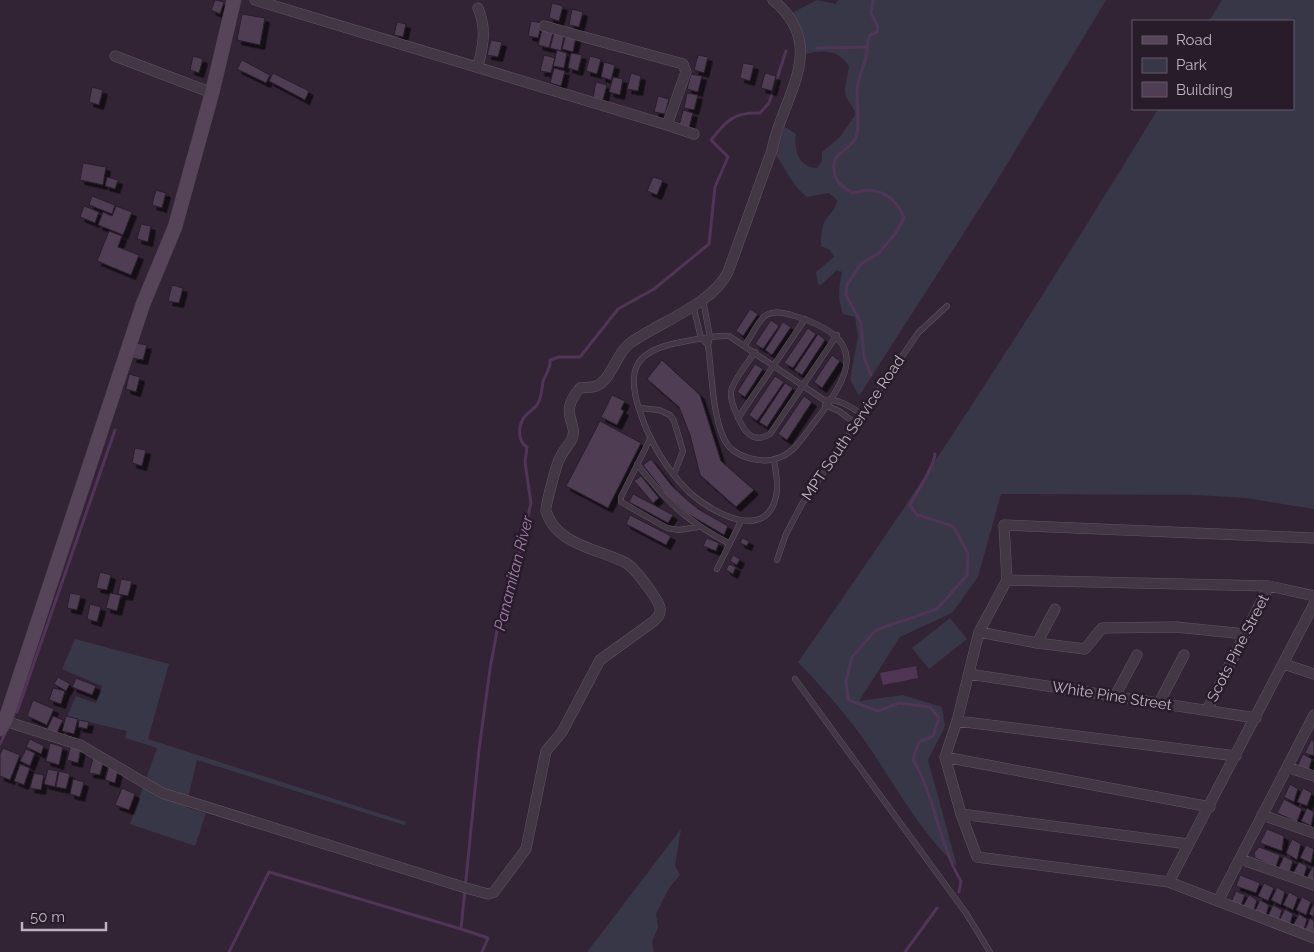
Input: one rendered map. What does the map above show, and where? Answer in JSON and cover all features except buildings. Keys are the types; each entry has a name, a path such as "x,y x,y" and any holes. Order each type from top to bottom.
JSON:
{"street":[{"path":"234,0 212,93 175,227 143,304 2,725 80,745 162,793 488,894 494,892 526,849 546,751 562,732 600,660 654,621 660,614 660,606 657,599 628,564 579,544 554,528 545,510 546,500 552,486 558,462 573,436 573,428 568,415 570,404 580,388 596,386 606,376 626,346 698,302 718,287 728,272 800,68 796,29 787,14 773,0"},
{"path":"255,0 694,134"},
{"path":"478,8 484,23 485,37 478,68"},
{"path":"544,26 684,65 686,72 667,125"},
{"path":"114,56 212,93"},
{"path":"1314,538 1004,525 1007,580 979,632 957,721 945,757 961,814 977,857 1169,882 1314,938"},
{"path":"1007,580 1269,586 1314,596"},
{"name":"Scots Pine Street","path":"1207,710 1269,586"},
{"path":"1169,882 1188,844 1210,807 1314,604"},
{"path":"1037,644 1055,609"},
{"path":"979,632 1037,644 1085,649 1102,628 1176,627 1245,634"},
{"path":"1115,696 1137,655"},
{"path":"1160,703 1184,655"},
{"path":"1284,664 1314,674"},
{"name":"White Pine Street","path":"969,674 1256,718"},
{"path":"957,721 1236,756"},
{"path":"1218,901 1312,722"},
{"path":"945,757 1210,807"},
{"path":"1287,767 1314,776"},
{"path":"961,814 1188,844"},
{"path":"1262,815 1314,833"},
{"path":"1240,859 1314,886"}],"lane":[{"path":"698,302 710,337 708,346 717,409 724,439 734,450 748,457 774,459 782,457 796,445 831,399 842,380 847,362 843,344 837,335 827,328 805,319 776,311 768,312 745,345"},
{"path":"698,302 701,338 708,346"},
{"name":"MPT South Service Road","path":"777,560 796,513 862,414 918,334 947,306"},
{"path":"738,418 805,319"},
{"path":"755,352 731,391 743,429 750,436 766,437 770,434 837,335"},
{"path":"774,459 777,488 774,502 763,517 752,521 741,521 721,513 700,500 674,474 650,440 639,408 634,374 641,357 657,347 701,338 729,336 804,385 824,400 825,407"},
{"path":"824,400 831,399 844,403 862,414"},
{"path":"825,407 839,411 856,424"},
{"path":"639,408 664,412 674,421 683,451 682,459 674,474"},
{"path":"650,440 620,497 621,502 667,528 679,530 698,527"},
{"path":"637,464 661,495 698,527 730,544"},
{"path":"717,569 741,521"},
{"path":"795,679 966,913 990,952"}],"green space":[{"path":"817,0 836,4 838,0 1106,0 992,189 859,396 850,379 858,337 855,317 843,314 841,308 839,293 842,272 837,270 821,285 818,284 816,272 834,257 830,250 821,246 821,239 825,221 835,208 837,200 829,193 807,197 793,182 774,153 785,127 796,134 796,146 801,161 817,168 822,161 822,152 840,137 855,115 845,92 849,66 840,56 830,52 805,54 792,13"},
{"path":"1222,0 1314,0 1314,509 1246,498 1197,495 1001,494 978,577 952,613 900,637 859,701 903,695 942,707 945,726 928,760 957,866 944,854 922,826 865,741 828,695 798,662 892,526 982,388 1157,110 1294,110 1294,20 1210,20"},
{"path":"950,618 967,639 929,669 912,648"},
{"path":"75,639 169,664 148,739 406,822 404,825 197,760 186,807 206,813 195,846 130,824 157,748 125,738 127,731 67,717 76,696 96,703 102,686 62,669"},
{"path":"681,829 675,866 680,875 669,888 656,914 658,927 652,942 654,952 587,952"}],"shaded area":[{"path":"916,666 918,678 883,685 880,673"}],"waterway":[{"name":"Panamitan River","path":"871,375 864,357 861,323 846,295 847,285 861,264 879,253 895,234 904,218 896,203 884,194 869,190 853,193 843,187 836,178 834,164 838,155 850,146 856,137 858,85 870,35 877,32 878,27 871,13 873,0"},
{"name":"Panamitan River","path":"817,48 867,47"},
{"name":"Panamitan River","path":"482,952 488,938 461,929 479,750 490,669 500,615 517,565 531,503 525,462 527,447 521,441 521,424 525,416 539,402 550,360 559,357 580,357 618,309 654,289 709,244 715,187 728,157 711,140 727,122 744,114 760,113 769,103 786,51"},
{"path":"17,712 115,430"},
{"path":"935,454 928,472 910,505 917,515 953,526 968,553 967,575 937,609 876,630 852,657 846,681 848,700 878,711 899,703 930,707 939,718 933,736 919,742 913,759 927,789 947,851 961,881 959,892"},
{"path":"0,744 5,734"},
{"path":"229,952 269,872 461,929"},
{"path":"905,952 937,908"}]}
